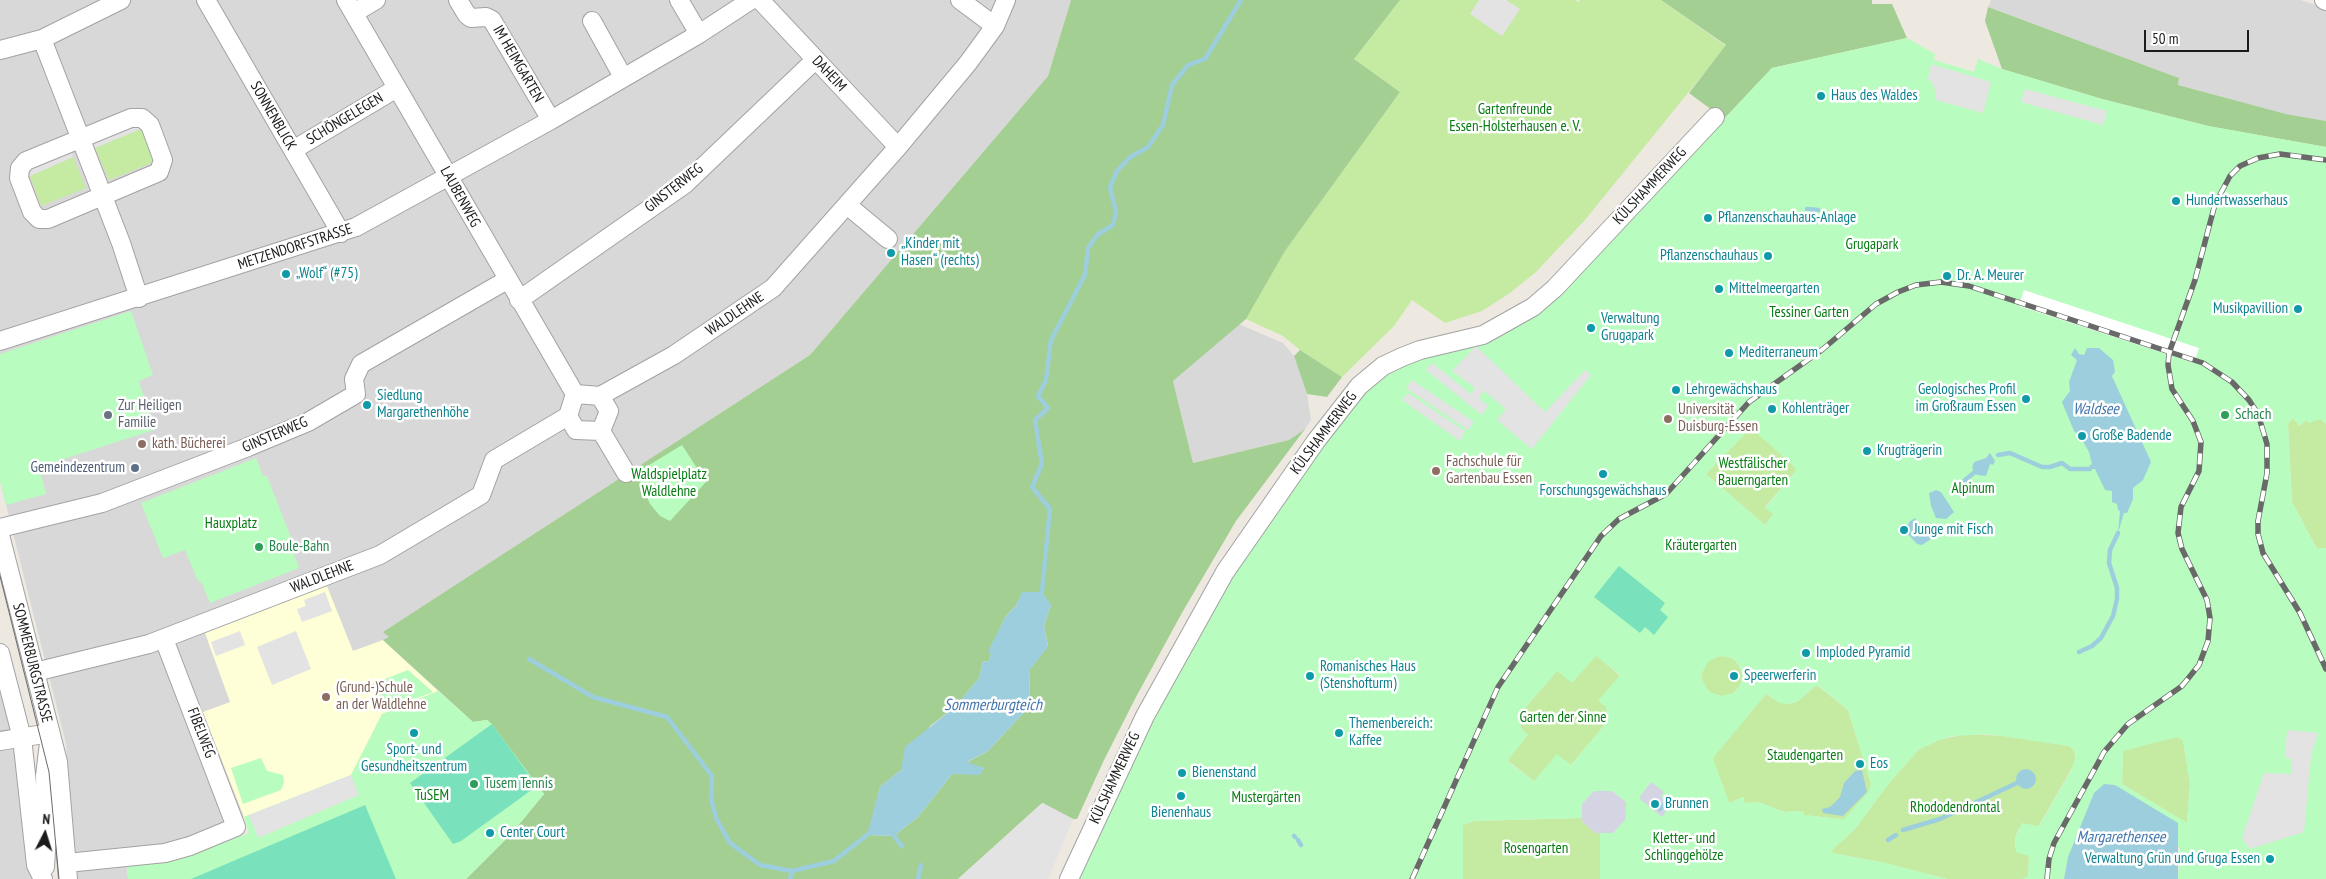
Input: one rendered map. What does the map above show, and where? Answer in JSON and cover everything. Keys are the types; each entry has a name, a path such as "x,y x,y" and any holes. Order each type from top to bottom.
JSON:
{"street":[{"path":"0,50 42,39 120,0"},
{"name":"SONNENBLICK","path":"206,0 341,233"},
{"path":"350,6 376,0"},
{"name":"IM HEIMGARTEN","path":"458,0 466,15 472,18 486,17 492,20 550,120"},
{"path":"680,0 699,34"},
{"name":"METZENDORFSTRASSE","path":"0,341 356,227 550,120 699,34 751,0"},
{"name":"DAHEIM","path":"760,0 898,147"},
{"path":"960,0 996,26"},
{"name":"WALDLEHNE","path":"600,396 674,354 774,288 848,205 968,63 996,26 1006,0"},
{"name":"LAUBENWEG","path":"350,6 507,280 575,394"},
{"path":"592,21 623,78"},
{"path":"42,39 104,197 139,298"},
{"name":"GINSTERWEG","path":"519,300 685,184 816,60"},
{"name":"SCHÖNGELEGEN","path":"293,150 397,88"},
{"name":"KÜLSHAMMERWEG","path":"1069,879 1145,716 1225,572 1316,442 1360,386 1383,366 1402,357 1420,350 1483,335 1533,307 1555,288 1715,116"},
{"path":"131,118 142,118 150,125 162,153 163,164 156,175 104,197 48,220 39,219 32,212 19,178 20,168 26,161 131,118"},
{"path":"848,205 888,239"},
{"name":"GINSTERWEG","path":"0,528 102,503 282,434 308,422 356,394 354,379 361,364 507,280"},
{"path":"575,394 600,396 609,411 601,431 576,430 568,416 575,394"},
{"name":"WALDLEHNE","path":"36,672 164,638 380,555 480,495 494,460 568,416"},
{"path":"601,431 626,473"},
{"name":"SOMMERBURGSTRASSE","path":"0,535 60,771 67,871"},
{"name":"FIBELWEG","path":"67,871 165,853 190,846 236,827 164,638"},
{"name":"SOMMERBURGSTRASSE","path":"0,653 22,738 36,865 43,879"},
{"path":"0,741 50,733"},
{"name":"SOMMERBURGSTRASSE","path":"43,879 47,834 45,776 50,733"}],"shaded area":[{"name":"Siedlung Margarethenhöhe","path":"0,0 1071,0 1048,76 810,355 384,632 389,637 384,640 438,691 382,714 249,815 160,846 126,849 128,879 77,879 66,744 0,481"},
{"path":"1479,0 1506,0 1520,9 1502,36 1470,14"},
{"path":"1991,0 2300,0 2326,8 2326,121 2286,114 2178,85 2179,78 1988,7"},
{"path":"1931,64 1991,82 1983,113 1936,100 1934,85 1928,79"},
{"path":"2025,89 2107,111 2103,125 2021,102"},
{"path":"132,124 143,128 95,148 91,139"},
{"path":"70,149 73,157 30,176 32,165"},
{"path":"1239,324 1283,343 1294,356 1307,394 1311,420 1305,429 1289,440 1193,463 1173,381"},
{"path":"1476,346 1545,412 1585,370 1591,375 1532,449 1497,420 1506,409 1484,391 1479,398 1488,406 1482,415 1426,370 1432,363 1471,394 1475,388 1452,371"},
{"path":"1412,380 1474,422 1468,430 1406,388"},
{"path":"1408,393 1465,431 1460,441 1402,400"},
{"name":"(Grund-)Schule an der Waldlehne","path":"327,586 353,651 383,640 438,691 382,714 351,775 244,817 203,712 230,702 205,633"},
{"path":"325,592 332,611 302,622 297,609 306,606 304,600"},
{"path":"240,631 245,645 216,656 211,642"},
{"path":"296,631 311,669 272,685 257,647"},
{"path":"0,679 9,716 28,830 32,879 0,879"},
{"path":"2287,730 2318,733 2311,755 2304,832 2250,849 2242,838 2264,773 2291,774 2292,759 2285,758"},
{"path":"351,775 359,795 258,838 249,815"},
{"path":"1651,782 1664,792 1661,796 1671,804 1662,817 1639,798"},
{"path":"1594,791 1612,791 1626,802 1625,820 1613,833 1595,833 1582,821 1582,804"},
{"path":"1043,803 1073,819 1048,879 958,879"}],"green space":[{"path":"1071,0 1400,0 1354,59 1400,92 1285,251 1246,319 1173,381 1193,463 1289,440 1305,429 1236,521 1183,611 1136,697 1077,819 1073,819 1042,803 958,879 466,879 511,834 544,794 487,720 473,722 383,640 389,637 383,632 810,355 1048,76","holes":["1022,593 1051,605 1044,626 1048,646 1030,669 1029,707 988,751 966,763 984,768 980,774 952,774 918,817 894,836 868,835 880,787 901,770 930,726 956,706 979,678 983,661 988,662 991,655 989,651 1006,616 1016,606"]},
{"name":"Gartenfreunde Essen-Holsterhausen e. V.","path":"1400,0 1575,0 1579,2 1580,0 1661,0 1726,46 1585,220 1536,272 1510,293 1482,311 1445,323 1412,300 1394,326 1342,377 1300,350 1283,336 1246,319 1285,251 1400,92 1354,59"},
{"path":"1661,0 1872,0 1872,4 1892,4 1907,38 1772,68 1724,119 1689,93 1726,45"},
{"path":"1988,7 2179,78 2178,85 2286,114 2326,121 2326,147 2208,126 2102,99 2002,69 1985,21"},
{"name":"Grugapark","path":"1907,38 1935,54 1934,60 1974,72 1978,59 2002,69 2102,99 2208,126 2326,147 2326,424 2320,419 2309,423 2306,420 2299,426 2293,418 2288,424 2292,502 2317,549 2326,548 2326,879 2178,879 2180,848 2129,794 2115,785 2068,857 2064,879 2023,879 2028,876 2029,856 2016,852 2015,838 2022,823 2039,826 2071,771 2076,756 2074,750 2069,746 1987,734 1953,736 1918,750 1886,787 1855,829 1831,851 1832,853 1885,863 1947,879 1600,879 1600,833 1613,833 1626,802 1612,791 1594,791 1582,804 1582,818 1474,821 1463,825 1463,879 1078,879 1157,709 1201,628 1241,562 1361,394 1409,360 1492,339 1640,208 1772,68","holes":["1751,428 1796,468 1795,472 1765,508 1773,514 1765,525 1706,474","1596,656 1620,675 1598,701 1606,707 1608,721 1571,765 1557,754 1534,781 1507,761 1528,735 1521,728 1519,715 1557,671 1572,683","1719,656 1732,658 1741,667 1743,673 1740,686 1735,692 1723,696 1709,692 1702,680 1702,673 1708,662","1819,686 1848,710 1871,784 1869,791 1844,819 1804,815 1804,812 1799,811 1784,812 1759,802 1744,803 1743,797 1729,803 1713,758 1766,694 1780,703 1789,704 1797,702 1814,687","2177,737 2183,740 2190,784 2187,823 2122,784 2123,751"]},
{"path":"143,128 157,161 109,180 95,148"},
{"path":"73,157 86,188 41,206 30,176"},
{"path":"131,311 153,375 139,381 154,430 39,467 46,494 6,505 0,481 0,354"},
{"path":"1300,350 1342,377 1327,397 1307,394 1294,356"},
{"path":"2293,418 2299,426 2306,420 2320,419 2326,424 2326,548 2317,549 2292,502 2288,424"},
{"name":"Westfälischer Bauerngarten","path":"1751,427 1796,468 1795,472 1765,507 1774,514 1765,525 1706,474"},
{"name":"Waldspielplatz Waldlehne","path":"682,445 706,482 670,521 660,516 650,504 636,473"},
{"name":"Hauxplatz","path":"256,458 263,476 267,476 295,548 292,549 299,568 210,603 202,584 197,579 185,550 163,558 141,503"},
{"path":"1619,566 1665,603 1660,610 1668,617 1654,635 1645,627 1640,633 1594,597"},
{"name":"Garten der Sinne","path":"1596,655 1620,676 1606,707 1608,721 1570,766 1534,781 1507,760 1528,735 1521,728 1519,715 1557,671"},
{"path":"1726,656 1733,659 1739,665 1742,676 1741,684 1733,693 1726,696 1718,696 1711,693 1703,684 1702,672 1705,665 1714,657"},
{"path":"408,670 433,692 382,712 372,684"},
{"name":"Staudengarten","path":"1818,686 1848,710 1871,784 1870,791 1845,819 1803,815 1799,811 1784,812 1759,802 1744,803 1744,797 1729,803 1712,758 1766,694 1773,699 1789,704 1797,702 1814,687"},
{"name":"TuSEM","path":"438,691 473,722 487,720 492,724 544,794 511,834 466,879 128,879 127,867 183,858 249,833 244,817 351,775 382,714"},
{"name":"Tusem Tennis","path":"492,724 537,786 461,841 453,844 410,783"},
{"name":"Rhododendrontal","path":"1966,734 2008,736 2069,746 2074,750 2076,761 2038,827 2019,828 2015,838 2015,847 2029,856 2028,876 2023,879 1947,879 1885,863 1832,853 1831,851 1855,829 1886,787 1918,750 1939,740"},
{"path":"2177,736 2183,740 2190,784 2187,823 2122,784 2123,751"},
{"path":"261,758 267,771 283,775 284,782 281,790 243,804 231,768"},
{"path":"365,805 396,879 191,879"},
{"name":"Rosengarten","path":"1582,818 1582,821 1595,833 1600,833 1600,879 1463,879 1463,825 1474,821"}],"water":[{"name":"Waldsee","path":"2075,348 2079,354 2084,355 2087,348 2099,348 2113,360 2115,372 2112,376 2151,462 2143,480 2133,488 2133,499 2127,513 2124,513 2118,533 2120,511 2117,504 2112,502 2112,491 2105,490 2095,469 2090,469 2089,466 2092,464 2089,452 2080,436 2074,431 2062,402 2070,391 2069,382 2077,360 2071,355"},
{"path":"1990,453 1995,461 1993,465 1990,464 1986,476 1977,475 1972,468 1974,462 1986,458"},
{"path":"1936,490 1941,492 1954,512 1946,519 1936,518 1931,506 1929,493"},
{"path":"1915,518 1931,539 1922,545 1917,544 1906,532 1909,522"},
{"name":"Sommerburgteich","path":"1022,592 1042,592 1051,605 1044,626 1048,647 1030,669 1029,707 988,751 967,762 984,768 980,775 952,774 918,817 894,836 867,835 880,787 901,770 905,747 956,706 979,678 983,661 988,662 991,655 988,651 1006,616 1016,606"},
{"path":"2022,769 2030,769 2036,775 2036,783 2030,789 2022,789 2016,783 2016,775"},
{"path":"1862,770 1867,792 1843,816 1823,813 1822,809 1830,807 1840,797 1844,783 1855,771"},
{"name":"Margarethensee","path":"2104,784 2115,785 2178,823 2178,879 2064,879 2068,857 2094,793"}],"pier":[{"path":"2024,290 2199,348 2194,363 2019,306"}],"waterway":[{"path":"1042,592 1050,509 1032,487 1042,464 1035,420 1048,408 1038,396 1046,380 1051,340 1085,275 1088,248 1097,235 1113,225 1116,212 1110,187 1117,171 1129,158 1148,147 1163,125 1172,85 1188,65 1205,59 1241,0"},
{"path":"1807,209 1818,210"},
{"path":"1998,455 2010,453 2042,467 2050,467 2062,463 2070,469 2090,469"},
{"path":"1957,487 1976,471"},
{"path":"2079,652 2092,646 2101,638 2113,616 2117,599 2117,588 2109,563 2110,550 2118,533"},
{"path":"529,659 593,697 667,717 712,776 711,798 716,818 730,843 760,865 792,871"},
{"path":"1903,830 1940,819 2017,783"},
{"path":"1655,804 1660,809 1670,800"},
{"path":"790,879 792,871 834,861 867,835"},
{"path":"1888,840 1896,835"},
{"path":"894,836 902,846"},
{"path":"1298,840 1301,845"},
{"path":"918,879 921,865"}],"tram line":[{"path":"0,576 49,772 59,879"}],"railway":[{"path":"2047,879 2049,859 2054,843 2104,752 2128,724 2182,686 2199,665 2208,641 2210,618 2207,600 2182,549 2178,533 2181,507 2199,471 2201,442 2193,421 2172,389 2168,365 2169,353 2195,280 2215,204 2230,176 2240,166 2258,158 2280,154 2326,160"},
{"path":"1412,879 1498,687 1601,536 1619,519 1666,494 1749,402 1823,349 1876,304 1916,285 1941,282 1969,286 2203,363 2232,382 2249,400 2258,414 2267,444 2267,473 2258,521 2258,534 2263,553 2300,613 2326,669"}],"place":[{"name":"Haus des Waldes","path":"1821,96"},
{"name":"Hundertwasserhaus","path":"2176,201"},
{"name":"Pflanzenschauhaus-Anlage","path":"1708,218"},
{"name":"„Kinder mit Hasen“ (rechts)","path":"891,253"},
{"name":"Pflanzenschauhaus","path":"1768,256"},
{"name":"„Wolf“ (#75)","path":"286,274"},
{"name":"Dr. A. Meurer","path":"1947,276"},
{"name":"Mittelmeergarten","path":"1719,289"},
{"name":"Musikpavillion","path":"2298,309"},
{"name":"Verwaltung Grugapark","path":"1591,328"},
{"name":"Mediterraneum","path":"1729,353"},
{"name":"Lehrgewächshaus","path":"1676,390"},
{"name":"Geologisches Profil im Großraum Essen","path":"2026,399"},
{"name":"Siedlung Margarethenhöhe","path":"367,405"},
{"name":"Kohlenträger","path":"1772,409"},
{"name":"Zur Heiligen Familie","path":"108,415"},
{"name":"Schach","path":"2225,415"},
{"name":"Universität Duisburg-Essen","path":"1668,419"},
{"name":"Große Badende","path":"2082,436"},
{"name":"kath. Bücherei","path":"142,444"},
{"name":"Krugträgerin","path":"1867,451"},
{"name":"Gemeindezentrum","path":"135,468"},
{"name":"Fachschule für Gartenbau Essen","path":"1436,471"},
{"name":"Forschungsgewächshaus","path":"1603,474"},
{"name":"Junge mit Fisch","path":"1904,530"},
{"name":"Boule-Bahn","path":"259,547"},
{"name":"Imploded Pyramid","path":"1806,653"},
{"name":"Romanisches Haus (Stenshofturm)","path":"1310,676"},
{"name":"Speerwerferin","path":"1734,676"},
{"name":"(Grund-)Schule an der Waldlehne","path":"326,697"},
{"name":"Sport- und Gesundheitszentrum","path":"414,733"},
{"name":"Themenbereich: Kaffee","path":"1339,733"},
{"name":"Eos","path":"1860,764"},
{"name":"Bienenstand","path":"1182,773"},
{"name":"Tusem Tennis","path":"474,784"},
{"name":"Bienenhaus","path":"1181,796"},
{"name":"Brunnen","path":"1655,804"},
{"name":"Center Court","path":"490,833"},
{"name":"Verwaltung Grün und Gruga Essen","path":"2270,859"}],"park label":[{"name":"Tessiner Garten","path":"1809,313"},
{"name":"Alpinum","path":"1973,489"},
{"name":"Kräutergarten","path":"1701,546"},
{"name":"Mustergärten","path":"1266,798"},
{"name":"Kletter- und Schlinggehölze","path":"1684,848"}]}
